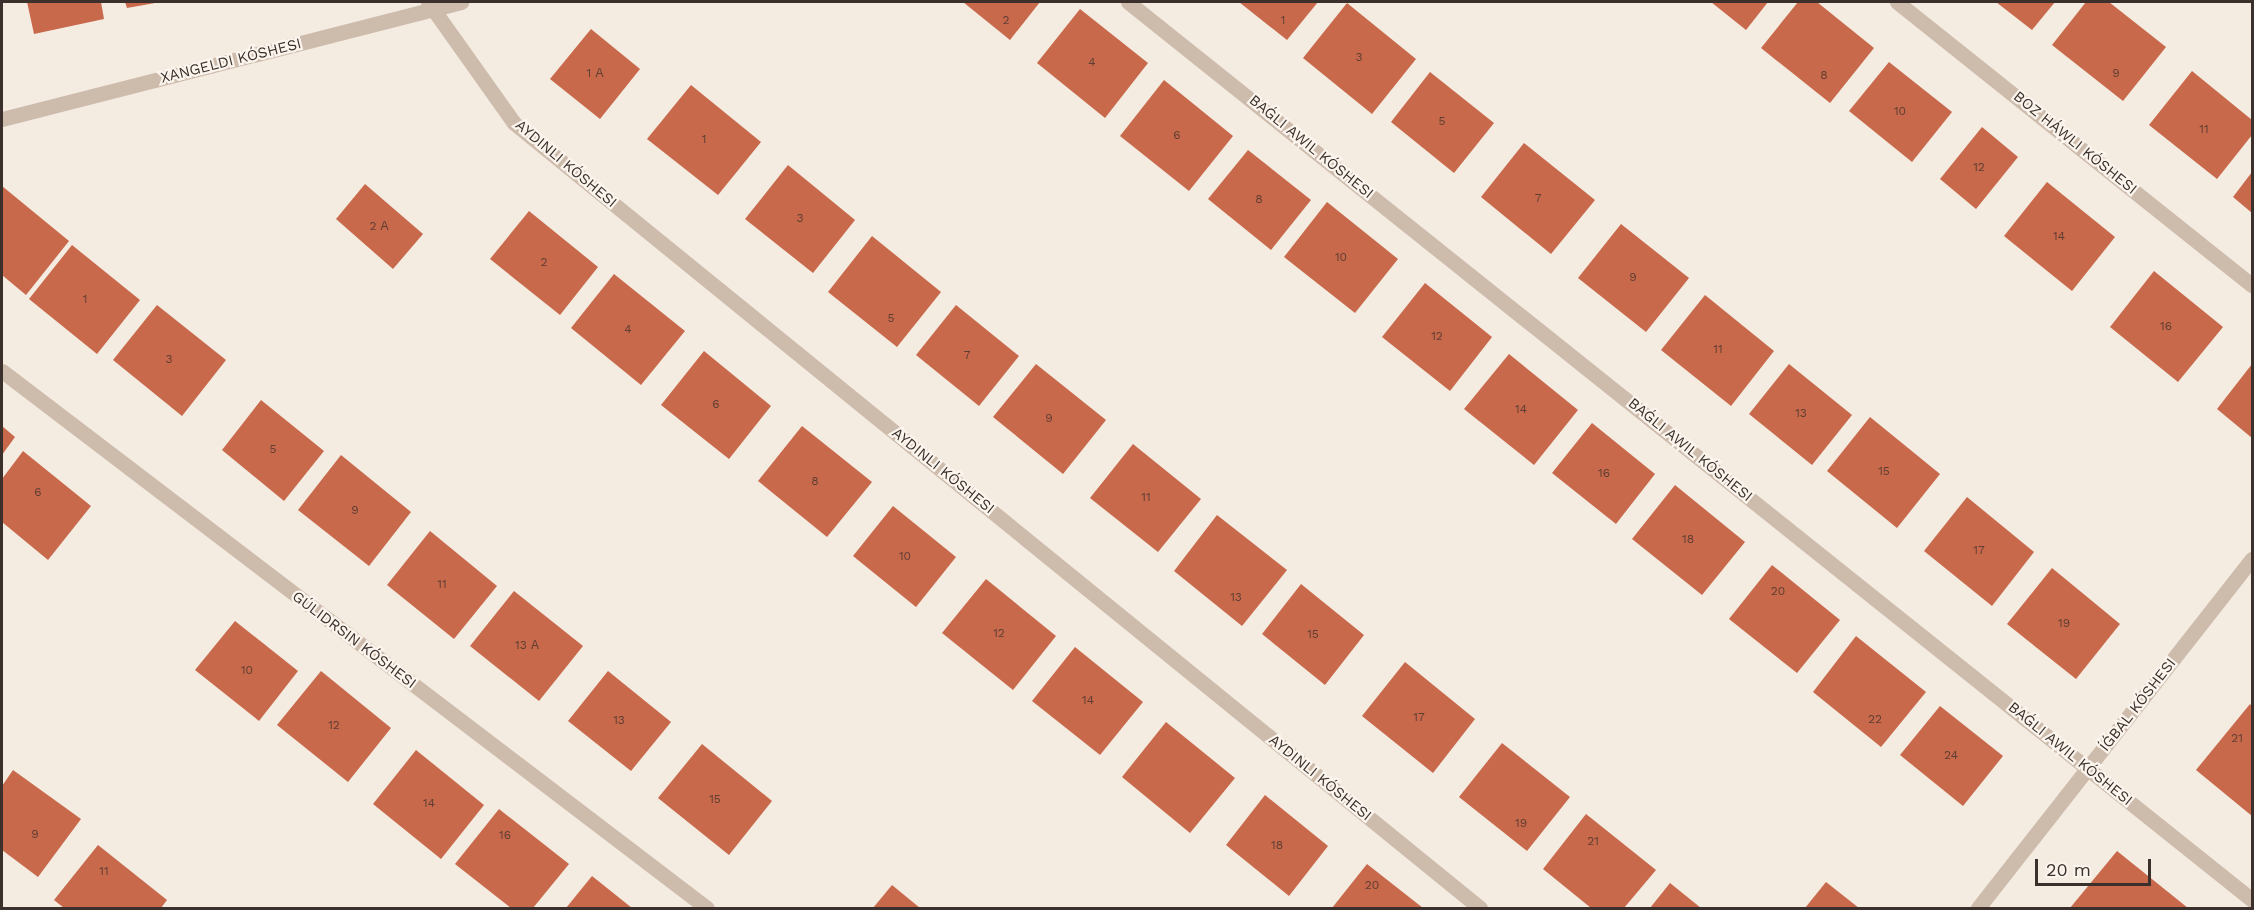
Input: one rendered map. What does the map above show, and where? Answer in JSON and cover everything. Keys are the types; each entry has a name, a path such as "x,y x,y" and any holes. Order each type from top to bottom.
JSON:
{"street":[{"name":"XANGELDI KÓSHESI","path":"2,119 429,6 461,2"},
{"path":"1128,2 2253,900"},
{"name":"BOZ HÁWLI KÓSHESI","path":"1897,2 2253,285"},
{"path":"429,6 514,123 1480,909"},
{"name":"GÚLIDRSIN KÓSHESI","path":"2,371 707,909"},
{"name":"ÍǴBAL KÓSHESI","path":"1978,909 2253,558"}],"building":[{"path":"27,2 101,2 104,19 34,34"},
{"path":"125,2 155,2 155,3 127,8"},
{"path":"963,2 1040,2 1010,40"},
{"path":"1239,2 1318,2 1287,40"},
{"path":"1711,2 1768,2 1746,30"},
{"path":"1798,2 1817,2 1874,48 1830,103 1761,48"},
{"path":"1996,2 2055,2 2032,30"},
{"path":"2086,2 2109,2 2166,47 2123,101 2052,45"},
{"path":"1347,3 1416,59 1372,114 1303,58"},
{"path":"1080,9 1148,63 1105,118 1037,63"},
{"path":"591,29 640,69 600,119 550,79"},
{"path":"1889,62 1952,112 1912,162 1849,111"},
{"path":"2192,71 2252,120 2252,135 2217,179 2149,125"},
{"path":"1430,72 1494,123 1454,173 1391,122"},
{"path":"1164,80 1233,136 1189,191 1120,136"},
{"path":"691,85 761,142 718,195 647,139"},
{"path":"1982,127 2018,157 1976,209 1940,179"},
{"path":"1524,143 1595,200 1551,254 1481,197"},
{"path":"1248,150 1311,200 1271,250 1208,199"},
{"path":"788,165 855,220 813,273 745,219"},
{"path":"2252,172 2252,213 2233,197"},
{"path":"2047,182 2115,237 2072,291 2004,236"},
{"path":"365,184 423,234 393,269 336,219"},
{"path":"2,186 69,241 26,295 2,275"},
{"path":"1327,202 1398,259 1355,313 1284,257"},
{"path":"529,211 598,267 560,315 490,259"},
{"path":"1621,224 1689,278 1646,332 1578,278"},
{"path":"872,236 941,292 897,347 828,292"},
{"path":"72,245 140,300 97,354 29,299"},
{"path":"2154,271 2223,327 2178,382 2110,327"},
{"path":"614,274 685,331 641,385 571,328"},
{"path":"1425,283 1492,337 1450,391 1382,337"},
{"path":"1705,295 1774,351 1731,406 1661,350"},
{"path":"157,305 226,360 182,416 113,360"},
{"path":"956,305 1019,356 979,406 916,355"},
{"path":"704,351 771,406 729,459 661,405"},
{"path":"1509,354 1578,410 1534,465 1464,409"},
{"path":"1036,364 1106,420 1063,474 993,417"},
{"path":"1789,364 1852,415 1812,465 1749,414"},
{"path":"2252,364 2252,438 2217,409"},
{"path":"261,400 324,451 284,501 222,450"},
{"path":"1870,417 1940,474 1897,528 1827,471"},
{"path":"1592,423 1655,474 1616,524 1552,473"},
{"path":"2,426 15,437 2,455"},
{"path":"802,426 872,482 827,537 758,481"},
{"path":"1133,444 1201,499 1158,552 1090,498"},
{"path":"23,451 91,506 48,560 2,522 2,479"},
{"path":"341,455 411,512 369,566 298,510"},
{"path":"1675,485 1745,542 1702,595 1632,539"},
{"path":"1967,497 2034,552 1992,606 1924,551"},
{"path":"893,506 956,557 916,607 853,556"},
{"path":"1217,515 1287,570 1242,626 1174,571"},
{"path":"430,531 497,586 454,639 387,585"},
{"path":"1772,565 1840,620 1797,673 1729,619"},
{"path":"2052,568 2120,624 2076,679 2007,624"},
{"path":"986,579 1056,636 1013,690 942,633"},
{"path":"1301,584 1364,635 1325,685 1262,634"},
{"path":"514,591 583,646 539,701 470,646"},
{"path":"235,621 298,671 259,721 195,670"},
{"path":"1856,636 1926,692 1881,747 1813,692"},
{"path":"1075,647 1143,702 1100,755 1032,701"},
{"path":"1405,662 1475,719 1433,773 1362,716"},
{"path":"321,671 391,728 348,782 277,725"},
{"path":"608,671 671,722 631,771 568,721"},
{"path":"2250,704 2252,707 2252,816 2196,770"},
{"path":"1940,706 2003,756 1963,806 1900,755"},
{"path":"1166,722 1235,778 1190,833 1122,777"},
{"path":"1502,743 1570,797 1527,851 1459,797"},
{"path":"702,744 772,801 729,855 658,798"},
{"path":"416,750 484,805 441,859 373,804"},
{"path":"13,770 81,819 38,877 2,850 2,786"},
{"path":"1265,795 1328,846 1289,896 1226,845"},
{"path":"499,809 569,864 533,908 511,908 455,864"},
{"path":"1586,814 1656,870 1624,908 1591,908 1543,869"},
{"path":"98,845 167,900 161,908 64,908 54,900"},
{"path":"2117,851 2188,908 2070,908"},
{"path":"1367,864 1423,908 1332,908"},
{"path":"592,876 632,908 566,908"},
{"path":"1826,882 1859,908 1805,908"},
{"path":"1670,883 1701,908 1650,908"},
{"path":"892,885 920,908 873,908"}]}
